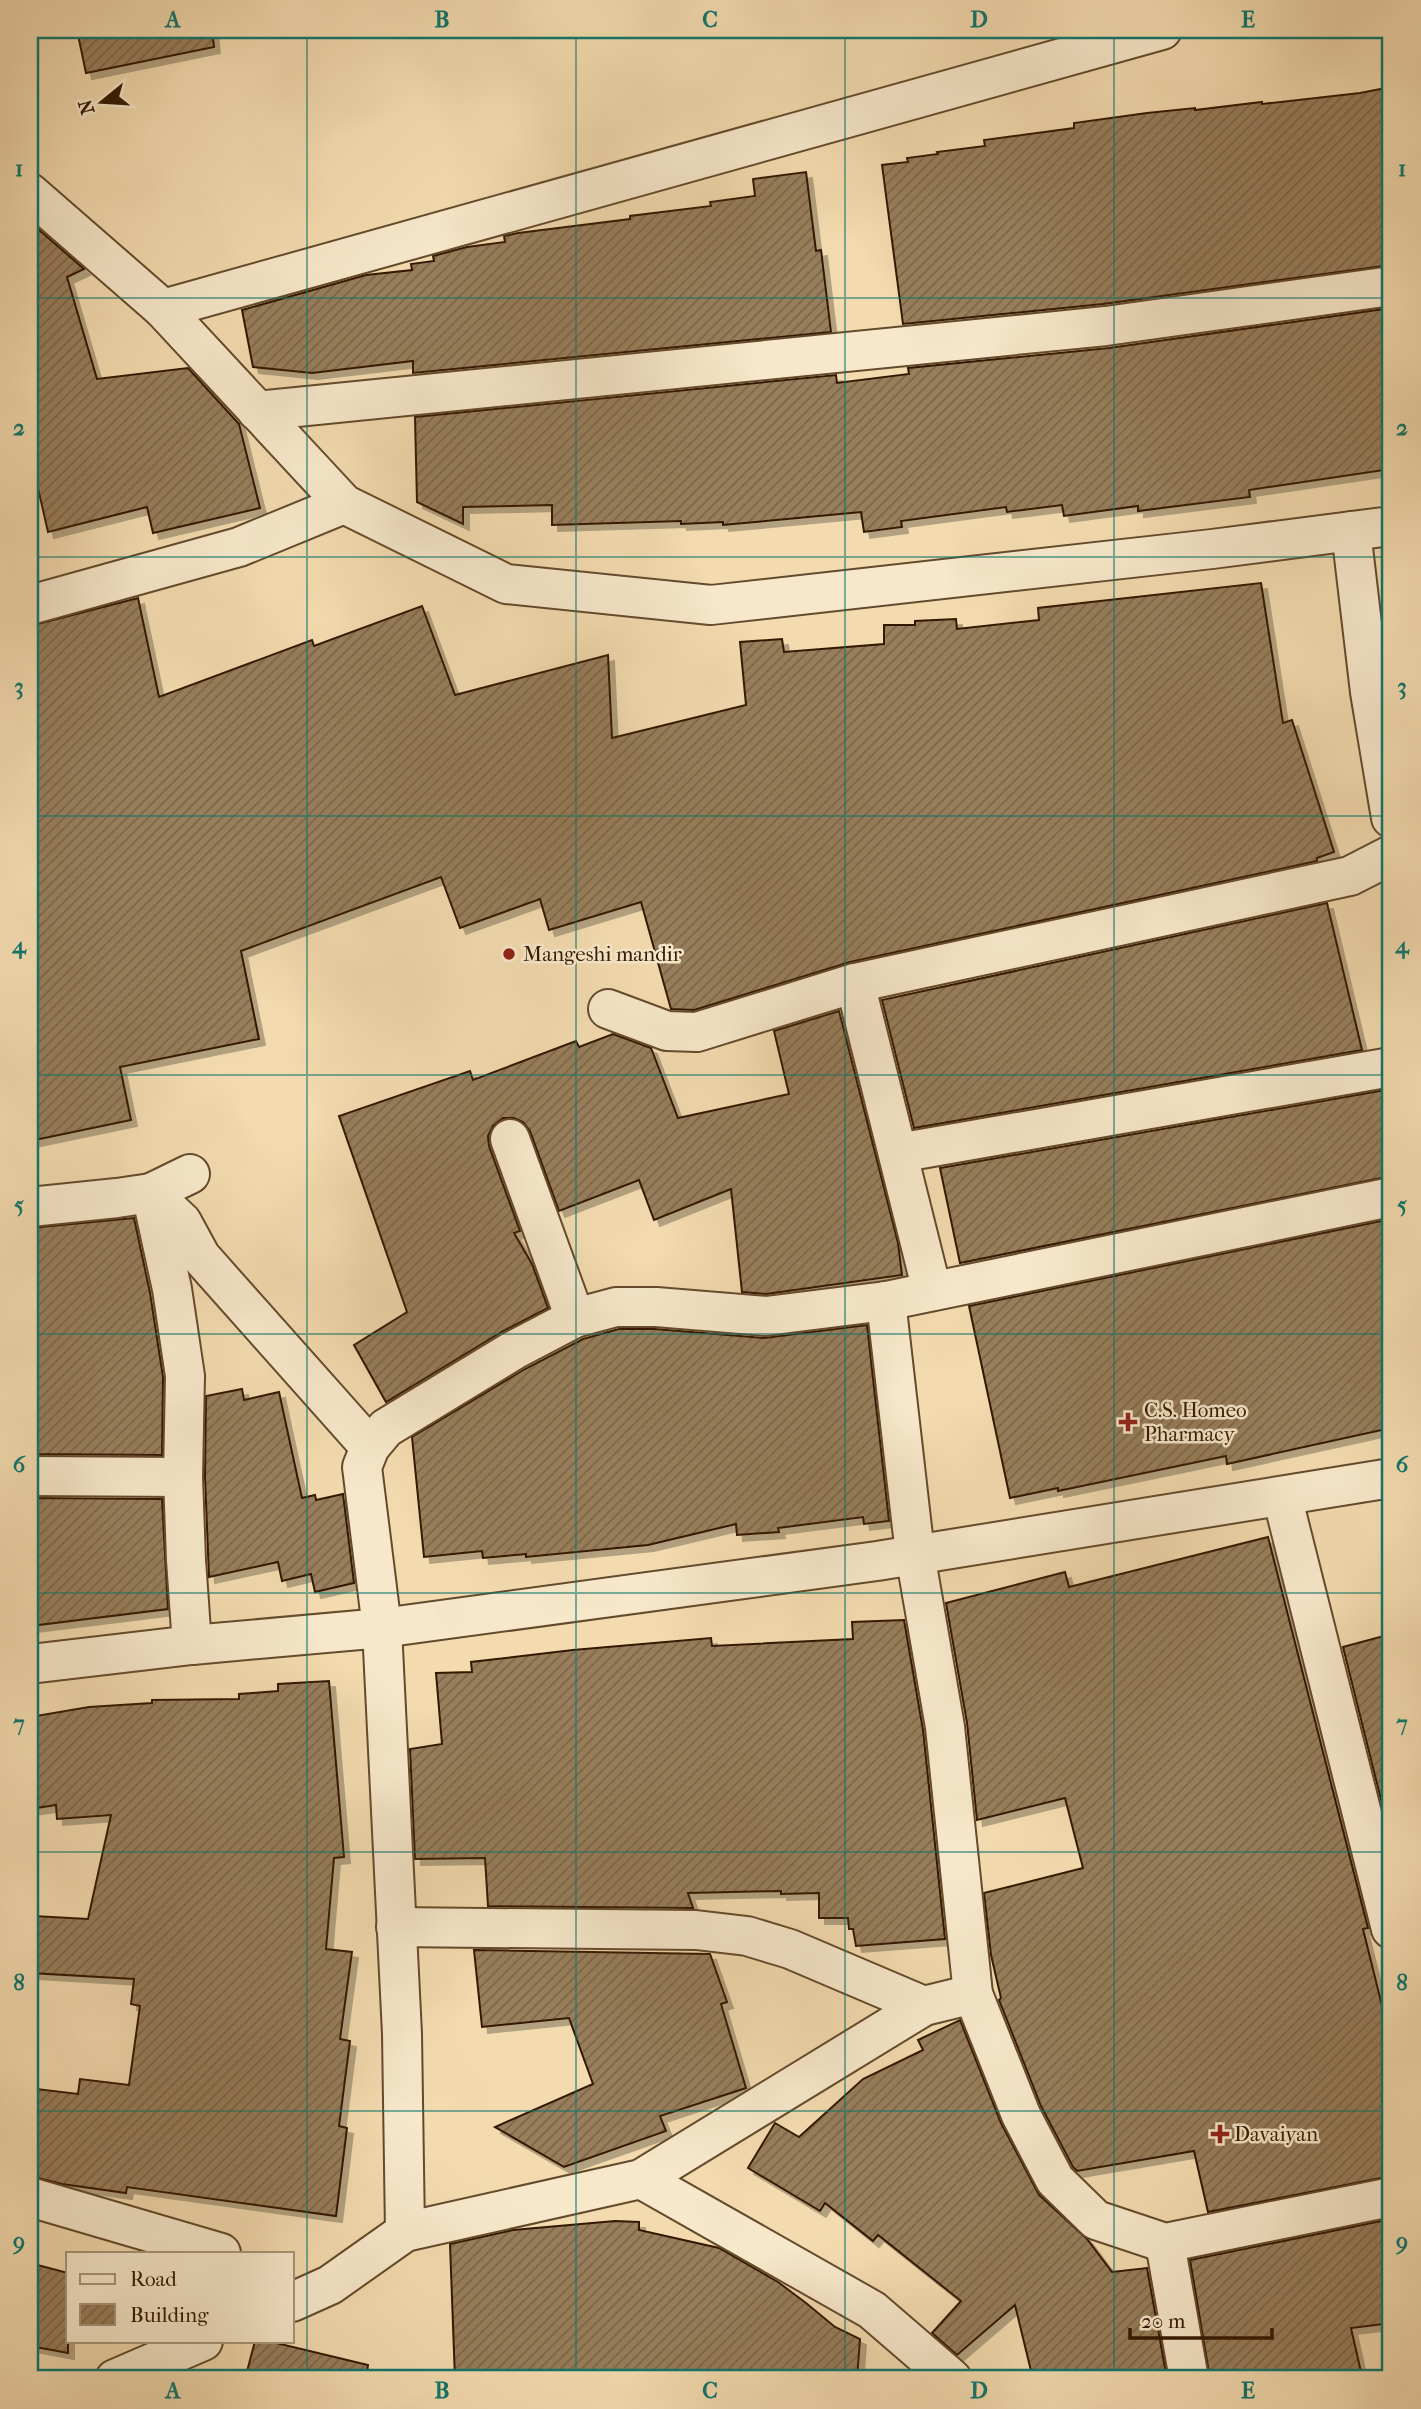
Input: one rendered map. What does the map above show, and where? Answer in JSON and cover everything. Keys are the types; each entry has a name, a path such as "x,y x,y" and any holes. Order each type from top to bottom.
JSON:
{"street":[{"path":"163,309 1162,30"},
{"path":"30,193 163,309 344,504 506,584 711,605 1212,549 1391,526"},
{"path":"257,411 1106,326 1391,286"},
{"path":"30,605 239,547 344,504"},
{"path":"1351,531 1370,692 1391,818"},
{"path":"608,1009 667,1031 697,1032 855,983 1350,876 1391,855"},
{"path":"855,983 932,1292"},
{"path":"898,1153 1391,1067"},
{"path":"510,1139 575,1318"},
{"path":"30,1206 151,1193 190,1174"},
{"path":"151,1193 182,1222 201,1257 370,1447"},
{"path":"151,1193 172,1289 185,1376 183,1477 192,1644"},
{"path":"405,2232 402,2034 382,1628 362,1467 370,1447 386,1428 514,1350 575,1318 616,1307 656,1307 766,1317 886,1301 1391,1197"},
{"path":"886,1301 915,1554 945,1727 973,1994 1021,2115 1055,2180 1096,2220 1166,2243 1391,2197"},
{"path":"30,1476 183,1477"},
{"path":"30,1664 192,1644 382,1628 864,1563 1391,1478"},
{"path":"1282,1496 1391,1929"},
{"path":"396,1927 696,1930 747,1936 790,1950 925,2006"},
{"path":"294,2301 330,2285 405,2232 641,2179 925,2006 973,1994"},
{"path":"641,2179 872,2310 952,2379"},
{"path":"30,2197 218,2252"},
{"path":"1166,2243 1189,2379"},
{"path":"294,2275 330,2285"},
{"path":"115,2379 201,2342"}],"building":[{"path":"77,30 212,30 214,47 86,73"},
{"path":"1391,87 1391,265 1103,304 903,324 882,165 908,162 907,158 938,154 937,152 985,146 984,140 1074,128 1074,123 1147,113 1360,93"},
{"path":"806,172 816,251 821,250 831,332 413,373 413,361 312,373 253,367 242,310 366,275 412,270 411,264 434,261 433,256 467,247 505,242 504,236 630,219 630,216 711,206 710,202 755,196 753,179"},
{"path":"30,222 84,269 67,277 97,379 188,368 239,424 260,508 153,533 147,507 48,532 30,453"},
{"path":"1391,308 1391,469 1249,490 1250,497 1138,511 1138,506 1064,516 1062,505 1007,512 1006,507 901,521 902,527 864,532 861,512 723,525 723,522 681,524 681,521 552,525 552,505 463,507 463,524 417,502 415,417 836,375 837,383 909,374 908,368 1109,348"},
{"path":"1261,583 1283,723 1292,720 1334,852 1317,858 1317,861 850,962 694,1010 671,1009 641,902 549,930 540,899 460,928 441,877 241,951 259,1039 120,1067 131,1120 30,1141 30,626 138,598 159,697 312,640 314,646 422,606 455,695 608,655 612,738 746,705 740,642 782,639 784,652 884,644 884,625 915,625 915,621 956,619 957,629 1039,620 1038,608"},
{"path":"1327,903 1362,1050 914,1128 882,1000"},
{"path":"839,1011 898,1243 902,1275 766,1294 742,1292 731,1189 654,1220 639,1180 559,1211 530,1131 523,1122 514,1118 503,1118 493,1126 488,1136 489,1146 520,1231 514,1233 532,1264 548,1308 503,1331 386,1402 354,1345 407,1312 339,1116 470,1071 473,1080 576,1041 579,1047 613,1034 651,1048 678,1118 789,1094 774,1031"},
{"path":"1391,1089 1391,1176 960,1263 940,1168"},
{"path":"134,1218 150,1293 163,1377 162,1455 33,1454 30,1438 30,1228"},
{"path":"1391,1219 1391,1428 1227,1464 1226,1456 1058,1491 1058,1488 1010,1498 969,1306"},
{"path":"867,1325 889,1521 864,1524 863,1517 778,1528 779,1532 737,1535 736,1524 648,1545 526,1557 526,1554 483,1558 482,1551 424,1557 412,1437 525,1369 583,1339 619,1329 655,1329 764,1338"},
{"path":"242,1389 244,1400 279,1392 302,1498 315,1495 316,1500 343,1494 354,1583 315,1592 311,1574 282,1581 278,1562 209,1577 205,1477 206,1396"},
{"path":"30,1498 162,1499 168,1609 30,1626"},
{"path":"1268,1537 1368,1928 1363,1929 1391,2042 1391,2176 1208,2212 1194,2151 1077,2171 1041,2106 999,2000 1001,1998 991,1955 984,1893 1083,1868 1065,1798 977,1820 967,1723 946,1603 1065,1572 1069,1587"},
{"path":"904,1620 923,1730 945,1939 856,1946 848,1918 819,1918 819,1893 688,1893 693,1908 488,1906 485,1858 415,1859 410,1749 442,1744 436,1673 472,1672 471,1662 711,1638 712,1646 853,1639 852,1622"},
{"path":"1391,1634 1391,1840 1343,1647"},
{"path":"329,1681 344,1857 334,1858 326,1949 352,1952 340,2039 350,2041 339,2126 347,2128 336,2216 127,2187 126,2193 62,2184 30,2176 30,2142 37,2089 78,2094 80,2079 129,2085 140,2006 131,2004 134,1979 31,1973 34,1916 88,1919 111,1815 57,1819 56,1805 30,1809 30,1717 89,1707 152,1703 152,1700 239,1699 239,1694 278,1691 278,1684"},
{"path":"474,1950 710,1954 727,2002 721,2004 746,2088 660,2116 666,2131 564,2167 495,2127 593,2084 569,2018 482,2027"},
{"path":"960,2020 1001,2123 1039,2195 1087,2239 1112,2272 1147,2268 1167,2379 1033,2379 1015,2305 957,2355 932,2333 961,2301 878,2235 873,2241 825,2203 820,2211 748,2168 775,2123 799,2137 863,2079 923,2050 918,2040"},
{"path":"1391,2219 1391,2323 1351,2328 1361,2372 1329,2379 1210,2379 1190,2260"},
{"path":"615,2221 639,2222 639,2230 719,2248 778,2282 835,2327 860,2339 857,2379 591,2377 591,2372 520,2373 519,2379 455,2379 450,2244 513,2230"},
{"path":"30,2263 66,2272 68,2353 30,2346"},
{"path":"255,2342 272,2342 368,2365 366,2379 245,2379"}],"place":[{"name":"Mangeshi mandir","path":"509,954"},
{"name":"C.S. Homeo Pharmacy","path":"1128,1422"},
{"name":"Davaiyan","path":"1220,2134"}]}
